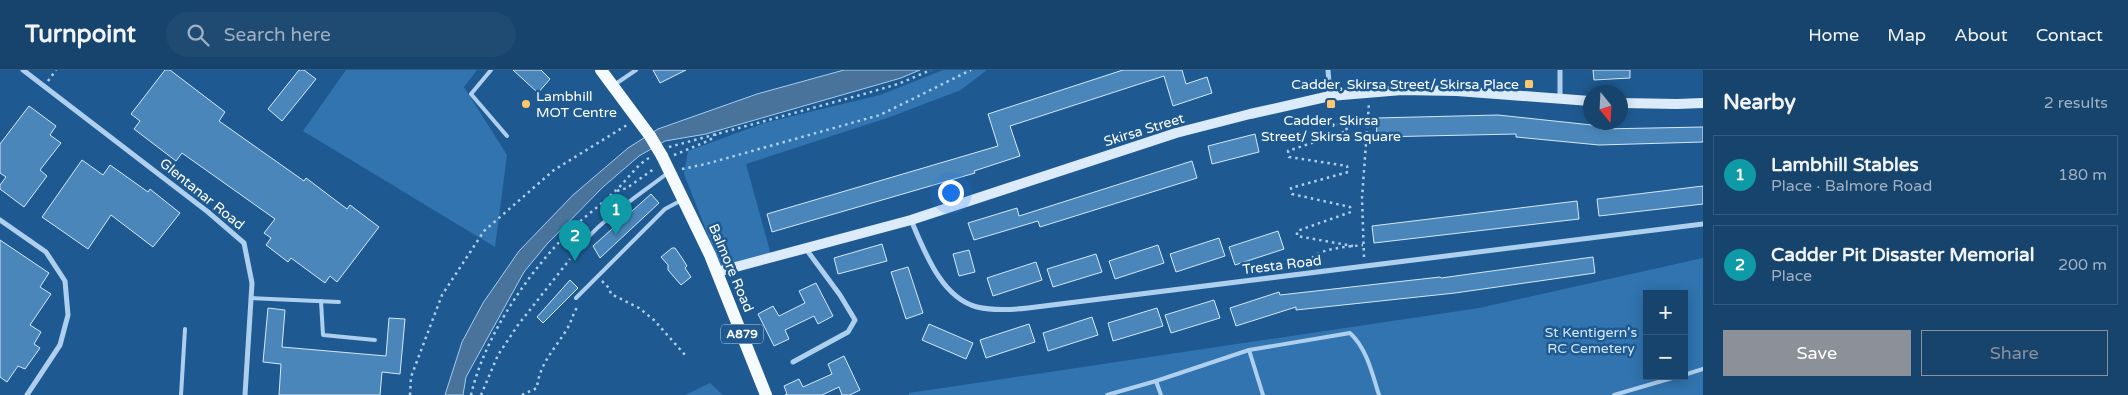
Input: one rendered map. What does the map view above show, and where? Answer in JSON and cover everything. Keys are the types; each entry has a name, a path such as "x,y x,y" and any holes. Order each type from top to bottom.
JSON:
{"main road":[{"name":"A879","path":"601,70 638,118 666,163"},
{"name":"Balmore Road","path":"666,163 685,199 717,272 766,395"}],"street":[{"name":"Glentanar Road","path":"23,70 208,212 244,243 252,283 245,395"},
{"path":"1328,70 1330,96"},
{"path":"1560,70 1560,98"},
{"name":"Skirsa Street","path":"717,272 911,220 1176,133 1330,96 1402,90 1457,91 1583,100"},
{"path":"1628,103 1703,103"},
{"path":"0,220 46,252 65,280 68,315 60,345 27,395"},
{"name":"Tresta Road","path":"911,220 932,267 954,295 975,307 999,310 1028,308 1703,224"},
{"path":"794,362 848,332 855,320 840,294 806,249"}],"lane":[{"path":"491,70 471,94 507,136"},
{"path":"613,86 636,70"},
{"path":"575,253 581,244 619,210 666,163"},
{"path":"576,298 665,209 685,199"},
{"path":"251,298 339,302"},
{"path":"321,301 323,335 374,340"},
{"path":"181,395 185,329"},
{"path":"1107,395 1249,350 1350,332 1358,341 1366,357 1379,395"},
{"path":"1249,350 1263,395"},
{"path":"1688,373 1703,369"},
{"path":"1614,395 1666,380"},
{"path":"1156,381 1161,395"},
{"path":"1640,388 1641,395"}],"path":[{"path":"666,163 706,164 880,115 970,70"},
{"path":"1365,266 1362,198 1368,93"},
{"path":"1280,107 1283,116 1346,126 1347,131 1288,151 1289,157 1347,166 1348,172 1291,188 1292,194 1350,207 1351,212 1297,231 1297,236 1352,246"},
{"path":"410,395 411,377 442,294 484,231 554,170 638,118"},
{"path":"615,191 627,188 666,163 672,156 710,140 717,133"},
{"path":"1311,273 1310,258 1317,253 1363,245"},
{"path":"480,395 498,355 518,325 575,253"},
{"path":"597,277 609,288 610,294 639,308 654,320 686,356"},
{"path":"522,395 530,394 537,388 539,372 552,349 568,328 573,312 581,303 576,298"}],"green space":[{"path":"346,70 477,70 464,87 507,155 495,247 303,131"},
{"path":"943,70 987,70 961,90 890,117 746,164 771,255 721,268 684,174 688,151 764,123 880,95"},
{"name":"St Kentigern's RC Cemetery","path":"1703,258 1703,395 909,395 909,393 1479,308"},
{"path":"710,383 723,395 685,395"}],"shaded area":[{"path":"844,70 920,70 901,78 706,134 665,141 639,156 603,187 547,244 524,272 466,377 463,395 445,395 462,342 483,303 519,251 573,195 628,148 658,129 757,94"}],"building":[{"path":"165,70 170,70 225,112 219,121 304,181 306,178 347,209 350,205 379,227 337,282 330,276 325,283 291,258 288,262 266,245 271,238 264,233 275,219 182,153 176,161 134,129 140,121 131,114"},
{"path":"299,70 304,70 316,79 282,121 268,109"},
{"path":"513,70 541,70 550,79 538,93"},
{"path":"653,70 686,70 660,83"},
{"path":"1123,70 1182,70 1186,84 1207,77 1212,93 1173,106 1164,76 1010,126 1020,156 974,171 975,173 772,232 767,214 998,146 988,114"},
{"path":"1593,70 1630,70 1630,78 1594,80"},
{"path":"29,106 56,126 50,135 61,143 40,170 47,176 24,207 0,189 0,185 6,177 0,173 0,144"},
{"path":"1498,115 1583,124 1583,130 1703,127 1703,142 1599,145 1516,137 1516,134 1377,137 1376,118"},
{"path":"1255,134 1259,152 1212,164 1208,146"},
{"path":"82,160 103,175 110,165 148,192 150,189 180,213 153,247 111,215 88,249 42,217"},
{"path":"1192,161 1197,178 1040,227 1038,221 974,240 968,223 1017,208 1019,216"},
{"path":"1703,186 1703,204 1599,216 1597,199"},
{"path":"651,194 659,203 600,258 593,246"},
{"path":"1577,201 1579,219 1374,243 1372,226"},
{"path":"1278,231 1284,249 1235,265 1229,247"},
{"path":"1219,238 1225,256 1176,272 1170,254"},
{"path":"0,240 49,273 40,287 51,294 30,325 41,332 34,344 40,348 25,369 18,366 7,382 0,377"},
{"path":"882,244 887,261 838,274 834,258"},
{"path":"1158,245 1164,263 1115,279 1109,261"},
{"path":"672,248 675,248 682,258 687,266 685,268 691,277 681,285 668,270 668,265 661,257"},
{"path":"969,250 975,272 959,276 953,254"},
{"path":"1096,254 1102,272 1053,287 1047,269"},
{"path":"1593,257 1595,273 1455,293 1296,310 1296,307 1236,326 1230,308 1279,292 1280,295 1441,278"},
{"path":"1036,262 1042,280 993,296 987,278"},
{"path":"908,267 923,313 906,319 891,272"},
{"path":"570,280 578,288 543,323 537,317"},
{"path":"816,283 833,316 818,324 814,316 785,330 789,339 774,346 758,314 773,306 779,316 805,303 799,291"},
{"path":"1214,300 1220,318 1171,333 1165,315"},
{"path":"268,308 285,310 282,347 386,356 389,318 405,319 400,374 382,372 380,395 279,395 281,364 263,362"},
{"path":"1157,308 1163,326 1113,341 1108,323"},
{"path":"1092,317 1098,335 1048,351 1043,333"},
{"path":"929,324 973,343 966,359 922,340"},
{"path":"1029,324 1035,342 986,358 980,340"},
{"path":"844,356 860,390 850,395 842,395 839,387 822,395 785,395 787,394 784,386 799,379 803,387 832,374 828,364"}],"place":[{"name":"Cadder, Skirsa Street/ Skirsa Place","path":"1529,84"},
{"name":"Lambhill MOT Centre","path":"526,104"},
{"name":"Cadder, Skirsa Street/ Skirsa Square","path":"1331,104"},
{"name":"Lambhill Stables","path":"616,235"},
{"name":"Cadder Pit Disaster Memorial","path":"575,261"}]}
